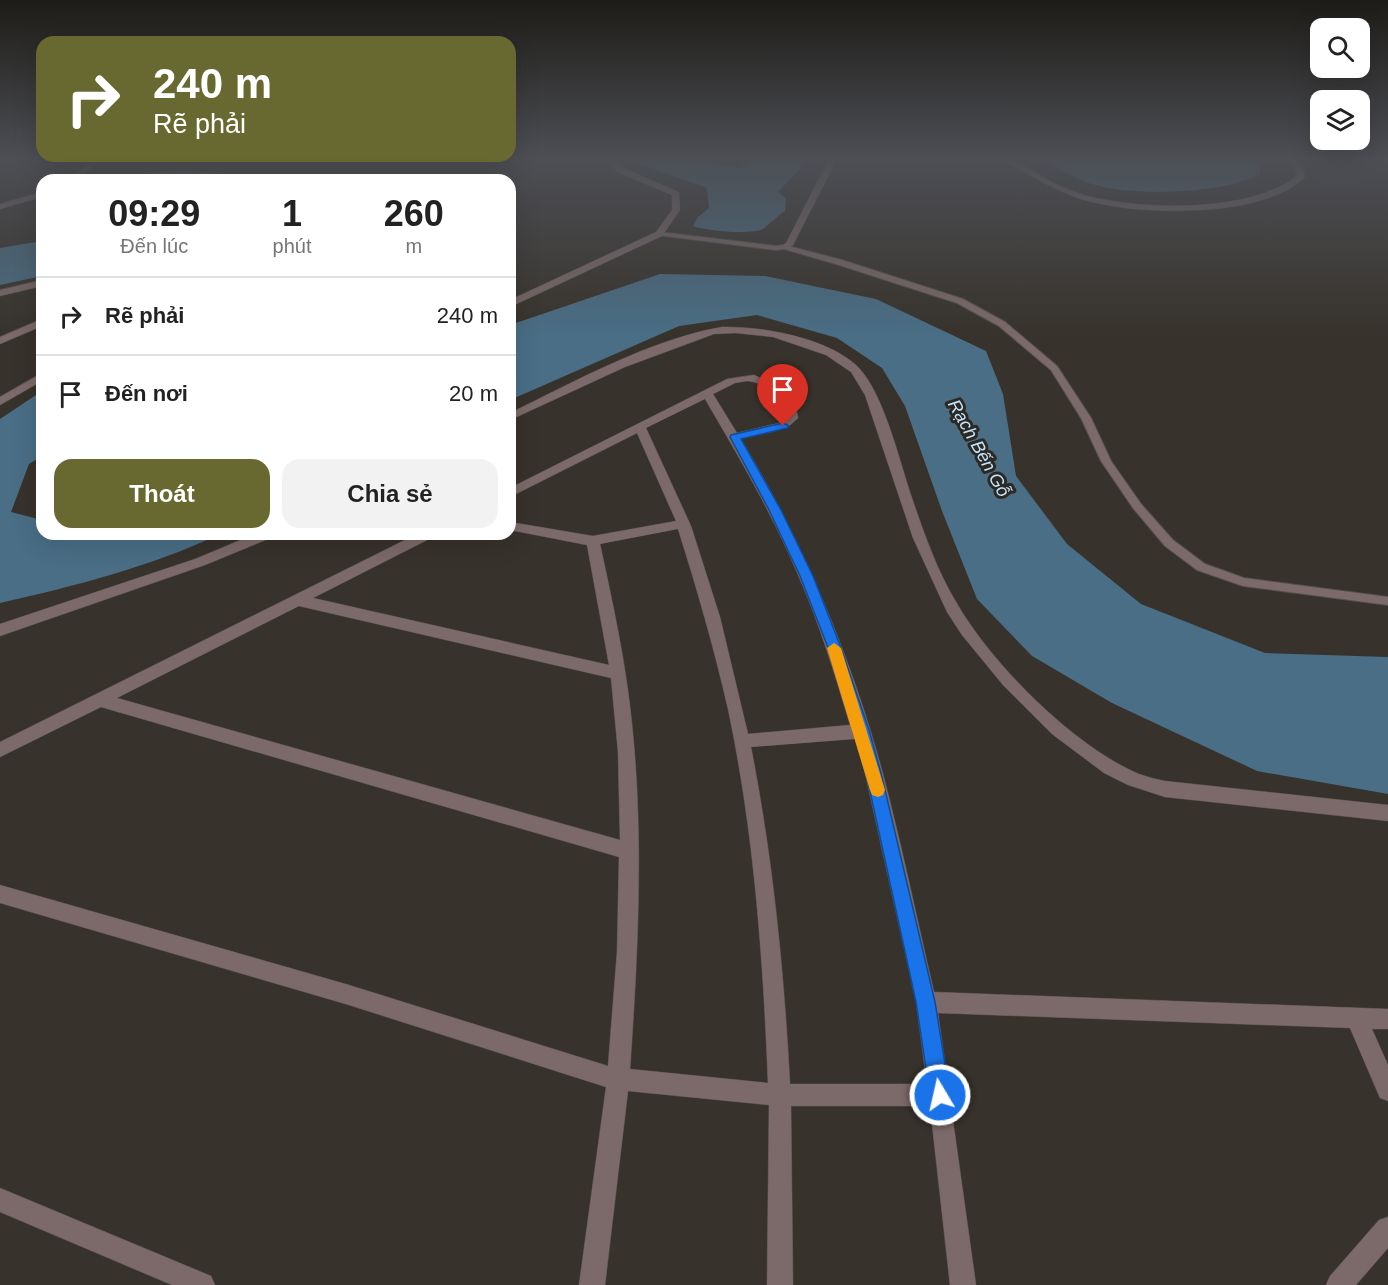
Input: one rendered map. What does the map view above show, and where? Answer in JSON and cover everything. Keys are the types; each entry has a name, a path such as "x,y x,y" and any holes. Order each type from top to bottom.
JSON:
{"street":[{"path":"516,301 659,234 671,217"},
{"path":"784,247 789,244 803,217"},
{"path":"0,293 36,284"},
{"path":"0,341 36,325"},
{"path":"516,414 600,372 701,334 722,330 753,331 807,344 842,360 859,375 885,436 933,571 964,625 991,661 1033,706 1080,746 1133,779 1165,789 1388,813"},
{"path":"516,490 706,393 741,378 761,379 768,382 790,409 792,418 783,426 735,437"},
{"path":"0,402 36,380"},
{"path":"706,393 735,437 775,510 806,576 833,645 874,773 926,1002 940,1095 963,1285"},
{"path":"640,427 683,524 706,593 744,741 759,846 770,950 781,1095 780,1285"},
{"path":"516,527 593,542 683,524"},
{"path":"0,630 200,562 253,540"},
{"path":"0,750 416,540"},
{"path":"592,1285 628,953 629,852 626,750 617,673 593,542"},
{"path":"297,600 617,673"},
{"path":"100,700 629,852"},
{"path":"744,741 861,730"},
{"path":"0,894 349,995 616,1079 781,1095 940,1095"},
{"path":"926,1002 1388,1019"},
{"path":"1356,1017 1388,1090"},
{"path":"0,1200 202,1285"},
{"path":"1339,1285 1388,1229"}],"lane":[{"path":"659,234 776,248 784,247 960,301 1002,324 1054,368 1086,418 1106,461 1137,506 1169,543 1202,567 1243,582 1388,601"}],"water":[{"path":"698,217 778,217 763,229 739,232 693,226"},
{"path":"36,242 36,277 0,285 0,248"},
{"name":"Rạch Bến Gỗ","path":"660,274 765,276 876,299 986,351 1003,394 1016,476 1067,544 1141,604 1265,653 1388,657 1388,794 1257,771 1112,703 1032,656 977,599 942,511 905,406 882,368 837,338 757,315 679,326 516,397 516,323"},
{"path":"36,395 36,460 29,464 11,512 36,518 36,540 207,540 139,566 56,590 0,603 0,419"}],"slow traffic":[{"path":"834,648 878,790"}],"route":[{"path":"783,426 735,437 775,510 806,576 833,645 861,730 874,773 926,1002 940,1095"}]}
